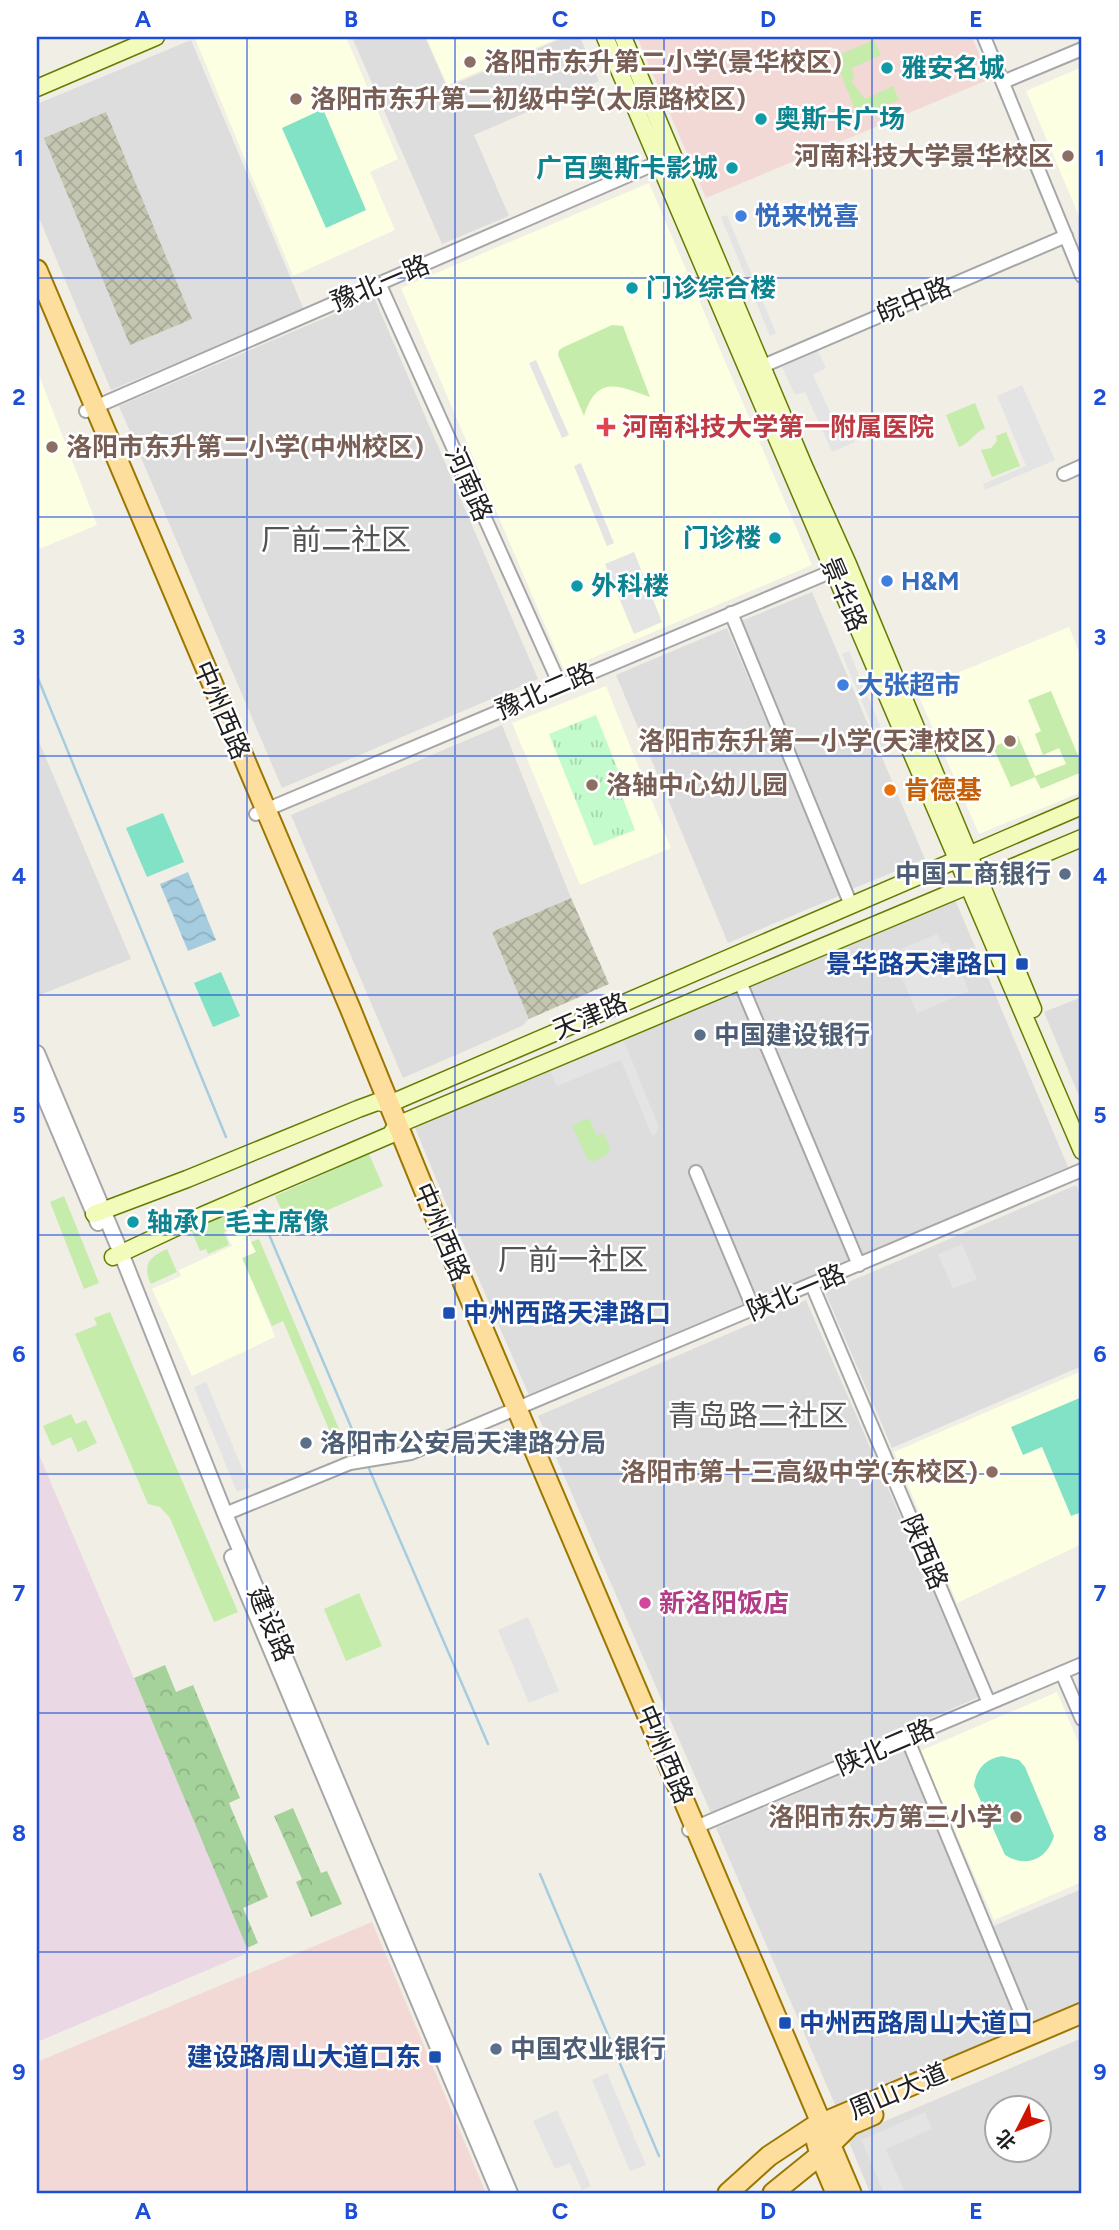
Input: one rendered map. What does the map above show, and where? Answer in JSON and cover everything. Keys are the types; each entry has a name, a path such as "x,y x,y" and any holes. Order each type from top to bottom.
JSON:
{"main road":[{"path":"37,88 156,37"},
{"name":"景华路","path":"605,37 667,159 763,366 848,564 962,858"},
{"name":"景华路","path":"623,37 667,159 835,570 1082,1127"},
{"name":"中州西路","path":"37,270 90,409 817,2125 836,2193"},
{"name":"中州西路","path":"37,299 90,409"},
{"name":"天津路","path":"99,1213 383,1103 1082,806"},
{"name":"天津路","path":"117,1255 394,1130 1082,838"},
{"name":"景华路","path":"973,883 1082,1151"},
{"name":"周山大道","path":"729,2193 769,2156 817,2125 1082,2013"},
{"name":"周山大道","path":"773,2193 826,2150 850,2125 1082,2026"},
{"name":"中州西路","path":"826,2150 851,2193"}],"street":[{"path":"984,37 1082,276"},
{"path":"1003,82 1082,49"},
{"name":"豫北一路","path":"90,409 667,159"},
{"name":"皖中路","path":"763,366 1066,236"},
{"name":"河南路","path":"379,283 560,685"},
{"path":"1063,474 1082,466"},
{"name":"豫北二路","path":"261,812 835,570"},
{"path":"731,613 851,905"},
{"path":"740,982 859,1265"},
{"name":"建设路","path":"37,1053 99,1213"},
{"name":"建设路","path":"37,1079 117,1255 510,2193"},
{"name":"陕北一路","path":"225,1514 350,1463 411,1454 1082,1170"},
{"path":"696,1172 754,1310"},
{"name":"建设路","path":"117,1255 256,1617 499,2193"},
{"name":"陕西路","path":"812,1285 989,1703"},
{"name":"陕北二路","path":"692,1829 1082,1664"},
{"path":"1062,1672 1082,1718"},
{"path":"907,1738 1030,2035"}],"shaded area":[{"name":"洛阳市东升第二初级中学(太原路校区)","path":"346,37 398,159 370,172 395,230 293,276 195,38"},
{"path":"352,37 425,37 447,87 565,37 580,37 599,81 474,135 509,216 442,244"},
{"name":"洛阳市东升第二小学(景华校区)","path":"426,37 559,37 559,38 447,85"},
{"path":"637,37 972,37 990,79 706,198"},
{"path":"191,40 304,310 111,390 37,213 37,104"},
{"name":"河南科技大学景华校区","path":"1082,67 1082,223 1026,91"},
{"path":"106,112 192,319 130,345 44,138"},
{"name":"河南科技大学第一附属医院","path":"649,183 812,565 564,670 401,288"},
{"path":"727,215 776,333 770,336 721,217"},
{"path":"374,297 538,679 282,788 119,406"},
{"path":"818,351 826,368 813,375 840,434 850,430 855,442 832,452 805,392 795,395 782,367"},
{"path":"536,360 569,435 562,438 529,363"},
{"name":"洛阳市东升第二小学(中州校区)","path":"37,370 97,525 37,550"},
{"path":"1022,385 1055,460 985,490 983,484 1026,466 997,396"},
{"path":"581,463 614,543 607,546 574,466"},
{"path":"634,552 662,622 634,634 605,564"},
{"path":"812,592 925,859 852,889 739,622"},
{"name":"洛阳市东升第一小学(天津校区)","path":"1069,627 1082,659 1082,792 979,834 916,690"},
{"path":"727,628 841,895 728,943 616,675"},
{"path":"849,651 888,745 881,748 842,654"},
{"name":"洛轴中心幼儿园","path":"606,686 671,848 580,885 512,723"},
{"path":"502,725 571,898 492,932 529,1019 522,1026 403,1078 291,815"},
{"path":"37,737 131,959 37,996"},
{"path":"954,897 1068,1167 529,1395 414,1125"},
{"path":"571,898 609,984 529,1019 492,932"},
{"path":"937,934 942,944 948,942 969,991 917,1013 891,953"},
{"path":"1082,997 1082,1103 1044,1012"},
{"path":"624,1041 658,1125 656,1134 652,1136 621,1060 557,1086 550,1071"},
{"path":"1076,1185 1082,1199 1082,1366 892,1448 825,1292"},
{"path":"243,1224 256,1252 243,1259 275,1337 192,1376 152,1289 181,1276 179,1270 232,1246 226,1232"},
{"path":"962,1244 977,1279 953,1289 938,1254"},
{"path":"806,1300 979,1697 711,1813 538,1416"},
{"name":"洛阳市第十三高级中学(东校区)","path":"1082,1371 1082,1544 957,1603 894,1452"},
{"path":"206,1382 250,1487 237,1492 194,1387"},
{"path":"37,1450 250,1952 37,2042"},
{"path":"528,1617 559,1691 529,1703 498,1630"},
{"name":"洛阳市东方第三小学","path":"1057,1692 1082,1751 1082,1882 994,1920 920,1751"},
{"path":"906,1747 984,1930 1082,1889 1082,2002 836,2107 716,1828"},
{"path":"372,1922 486,2193 37,2193 37,2062"},
{"path":"1082,2038 1082,2193 870,2193 847,2137"},
{"path":"607,2073 646,2165 630,2171 592,2080"},
{"path":"557,2110 591,2186 582,2190 570,2163 555,2169 533,2121"},
{"path":"925,2112 932,2129 886,2149 905,2193 884,2193 861,2140"}],"green space":[{"path":"874,40 881,55 852,68 852,82 865,99 893,86 899,100 858,117 834,57"},
{"path":"323,109 366,210 326,228 282,128"},
{"path":"612,325 623,326 650,397 619,387 602,389 589,403 584,416 558,355 559,350"},
{"path":"975,403 985,428 959,447 946,415"},
{"path":"1006,432 1020,466 992,477 981,450 991,448 997,441 996,436"},
{"path":"1051,691 1082,765 1082,772 1041,789 1035,777 1011,787 993,747 1018,736 1035,776 1066,764 1059,748 1043,755 1035,734 1041,731 1028,700"},
{"path":"596,715 622,780 617,783 635,830 594,846 549,734"},
{"path":"163,813 184,862 147,877 126,828"},
{"path":"221,972 240,1016 213,1027 194,983"},
{"path":"589,1118 597,1136 604,1133 610,1149 607,1155 592,1162 587,1159 572,1125"},
{"path":"369,1154 383,1186 289,1227 275,1196"},
{"path":"64,1196 99,1283 84,1289 50,1202"},
{"path":"222,1216 238,1224 224,1232 229,1245 208,1254 206,1249 200,1251 190,1227"},
{"path":"259,1239 350,1455 341,1458 283,1321 272,1326 242,1258 256,1252 251,1242"},
{"path":"167,1249 177,1272 151,1284 147,1272 149,1262"},
{"path":"110,1312 238,1612 214,1622 170,1518 160,1507 148,1504 75,1334 97,1325 94,1318"},
{"path":"1082,1397 1082,1512 1071,1516 1042,1447 1023,1455 1011,1427"},
{"path":"71,1414 76,1424 86,1420 97,1443 78,1452 71,1437 52,1446 43,1426"},
{"path":"359,1593 382,1646 346,1661 324,1609"},
{"path":"165,1665 176,1692 193,1685 240,1798 229,1803 268,1897 243,1908 258,1943 247,1948 134,1678"},
{"path":"1002,1756 1019,1760 1025,1767 1054,1836 1041,1856 1028,1861 1005,1855 974,1786 982,1766"},
{"path":"293,1808 321,1873 327,1871 342,1904 311,1917 296,1882 302,1879 274,1816"}],"water":[{"path":"188,872 216,940 188,951 160,884"}],"waterway":[{"path":"37,676 226,1137"},
{"path":"262,1218 363,1455"},
{"path":"367,1464 488,1744"},
{"path":"540,1874 659,2156"}],"place":[{"name":"洛阳市东升第二小学(景华校区)","path":"470,62"},
{"name":"雅安名城","path":"887,68"},
{"name":"洛阳市东升第二初级中学(太原路校区)","path":"296,99"},
{"name":"奥斯卡广场","path":"761,119"},
{"name":"河南科技大学景华校区","path":"1068,156"},
{"name":"广百奥斯卡影城","path":"732,168"},
{"name":"悦来悦喜","path":"741,216"},
{"name":"门诊综合楼","path":"632,288"},
{"name":"河南科技大学第一附属医院","path":"606,427"},
{"name":"洛阳市东升第二小学(中州校区)","path":"52,447"},
{"name":"门诊楼","path":"775,538"},
{"name":"H&M","path":"887,581"},
{"name":"外科楼","path":"577,586"},
{"name":"大张超市","path":"843,685"},
{"name":"洛阳市东升第一小学(天津校区)","path":"1010,741"},
{"name":"洛轴中心幼儿园","path":"592,785"},
{"name":"肯德基","path":"890,790"},
{"name":"中国工商银行","path":"1065,874"},
{"name":"景华路天津路口","path":"1022,964"},
{"name":"中国建设银行","path":"700,1035"},
{"name":"轴承厂毛主席像","path":"133,1222"},
{"name":"中州西路天津路口","path":"449,1313"},
{"name":"洛阳市公安局天津路分局","path":"306,1443"},
{"name":"洛阳市第十三高级中学(东校区)","path":"992,1472"},
{"name":"新洛阳饭店","path":"645,1603"},
{"name":"洛阳市东方第三小学","path":"1016,1817"},
{"name":"中州西路周山大道口","path":"785,2023"},
{"name":"中国农业银行","path":"496,2049"},
{"name":"建设路周山大道口东","path":"435,2057"}],"district":[{"name":"厂前二社区","path":"336,539"},
{"name":"厂前一社区","path":"573,1259"},
{"name":"青岛路二社区","path":"758,1415"}]}
